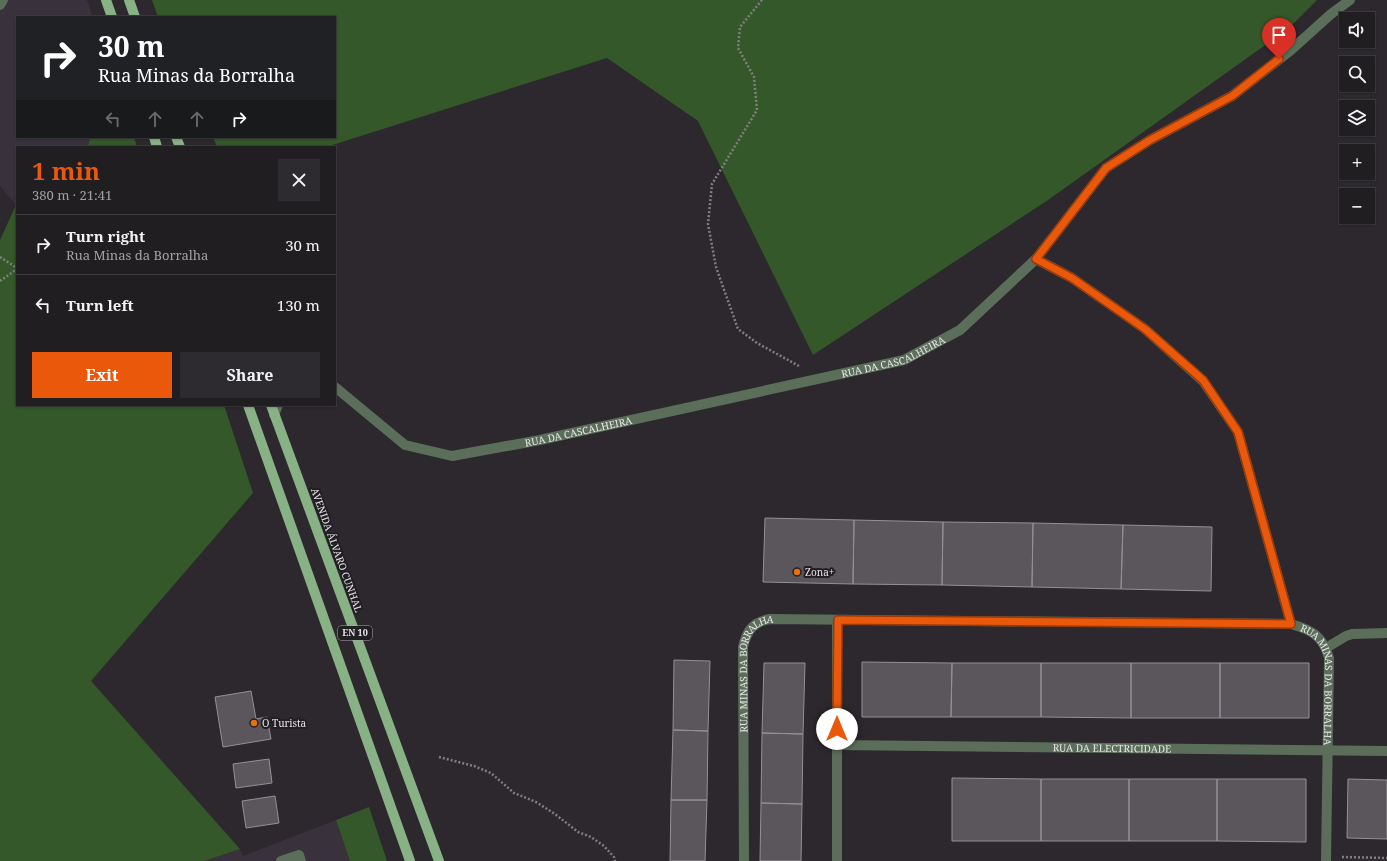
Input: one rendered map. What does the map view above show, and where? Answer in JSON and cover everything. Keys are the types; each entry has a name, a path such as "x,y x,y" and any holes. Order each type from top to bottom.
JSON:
{"main road":[{"path":"106,0 112,16"},
{"path":"129,0 135,16"},
{"name":"EN 10","path":"248,406 410,861"},
{"name":"AVENIDA ÁLVARO CUNHAL","path":"275,408 439,861"}],"street":[{"path":"0,6 3,0"},
{"name":"RUA DA CASCALHEIRA","path":"336,388 405,445 452,456 540,440 904,360 960,330 1036,259 1106,168 1150,140 1232,96 1291,50 1331,14 1350,0"},
{"path":"1036,259 1072,278 1145,329 1203,380 1238,432 1291,624"},
{"name":"RUA MINAS DA BORRALHA","path":"744,861 743,647 745,637 750,629 756,623 770,619 1291,624 1308,629 1320,638 1326,648 1329,658 1326,859"},
{"path":"837,861 838,620"},
{"path":"1326,648 1352,634 1387,633"},
{"name":"RUA DA ELECTRICIDADE","path":"837,745 1387,751"},
{"path":"282,861 299,855 301,861"}],"path":[{"path":"762,0 740,27 738,48 754,77 756,110 712,184 708,224 716,267 738,329 757,343 800,366 806,382"},
{"path":"0,257 16,267"},
{"path":"0,282 16,269"},
{"path":"439,757 474,766 491,773 514,793 536,802 555,814 578,832 591,837 609,852 614,857 615,861"},
{"path":"1326,859 1387,858"}],"shaded area":[{"path":"0,0 87,0 93,16 16,16 16,138 91,138 87,146 16,146 16,205 0,186"},
{"path":"336,820 350,861 204,861 240,849 243,856"}],"green space":[{"path":"152,0 1317,0 1289,28 1048,200 813,355 698,121 607,58 329,146 217,146 213,138 336,138 336,16 158,16"},
{"path":"91,138 134,138 137,146 87,146"},
{"path":"16,205 16,406 224,406 253,493 91,681 240,849 204,861 0,861 0,240"},
{"path":"369,807 387,861 350,861 336,820"}],"building":[{"path":"765,518 854,520 853,584 763,582"},
{"path":"854,520 943,522 942,585 853,584"},
{"path":"943,522 1033,523 1032,587 942,585"},
{"path":"1033,523 1123,525 1121,589 1032,587"},
{"path":"1123,525 1212,527 1211,591 1121,589"},
{"path":"674,660 710,661 708,731 673,730"},
{"path":"862,662 952,663 951,717 862,717"},
{"path":"764,663 805,663 803,734 762,733"},
{"path":"952,663 1041,663 1041,717 951,717"},
{"path":"1041,663 1131,663 1131,718 1041,717"},
{"path":"1131,663 1220,663 1220,718 1131,718"},
{"path":"1220,663 1309,663 1309,718 1220,718"},
{"path":"251,691 256,719 267,717 271,739 223,747 215,697"},
{"path":"673,730 708,731 707,800 671,800"},
{"path":"762,733 803,734 802,804 761,803"},
{"path":"269,759 272,783 236,788 233,764"},
{"path":"952,778 1041,779 1041,841 952,841"},
{"path":"1041,779 1129,779 1129,841 1041,841"},
{"path":"1129,779 1217,779 1217,841 1129,841"},
{"path":"1217,779 1306,779 1306,842 1217,841"},
{"path":"1348,779 1387,780 1387,839 1347,838"},
{"path":"275,796 279,823 246,828 242,801"},
{"path":"671,800 707,800 705,861 670,861"},
{"path":"761,803 802,804 801,861 760,861"}],"place":[{"name":"Zona+","path":"797,572"},
{"name":"O Turista","path":"254,723"}],"route":[{"path":"837,729 838,620 1291,624 1238,432 1203,380 1145,329 1072,278 1036,259 1106,168 1150,140 1232,96 1279,59"}]}
